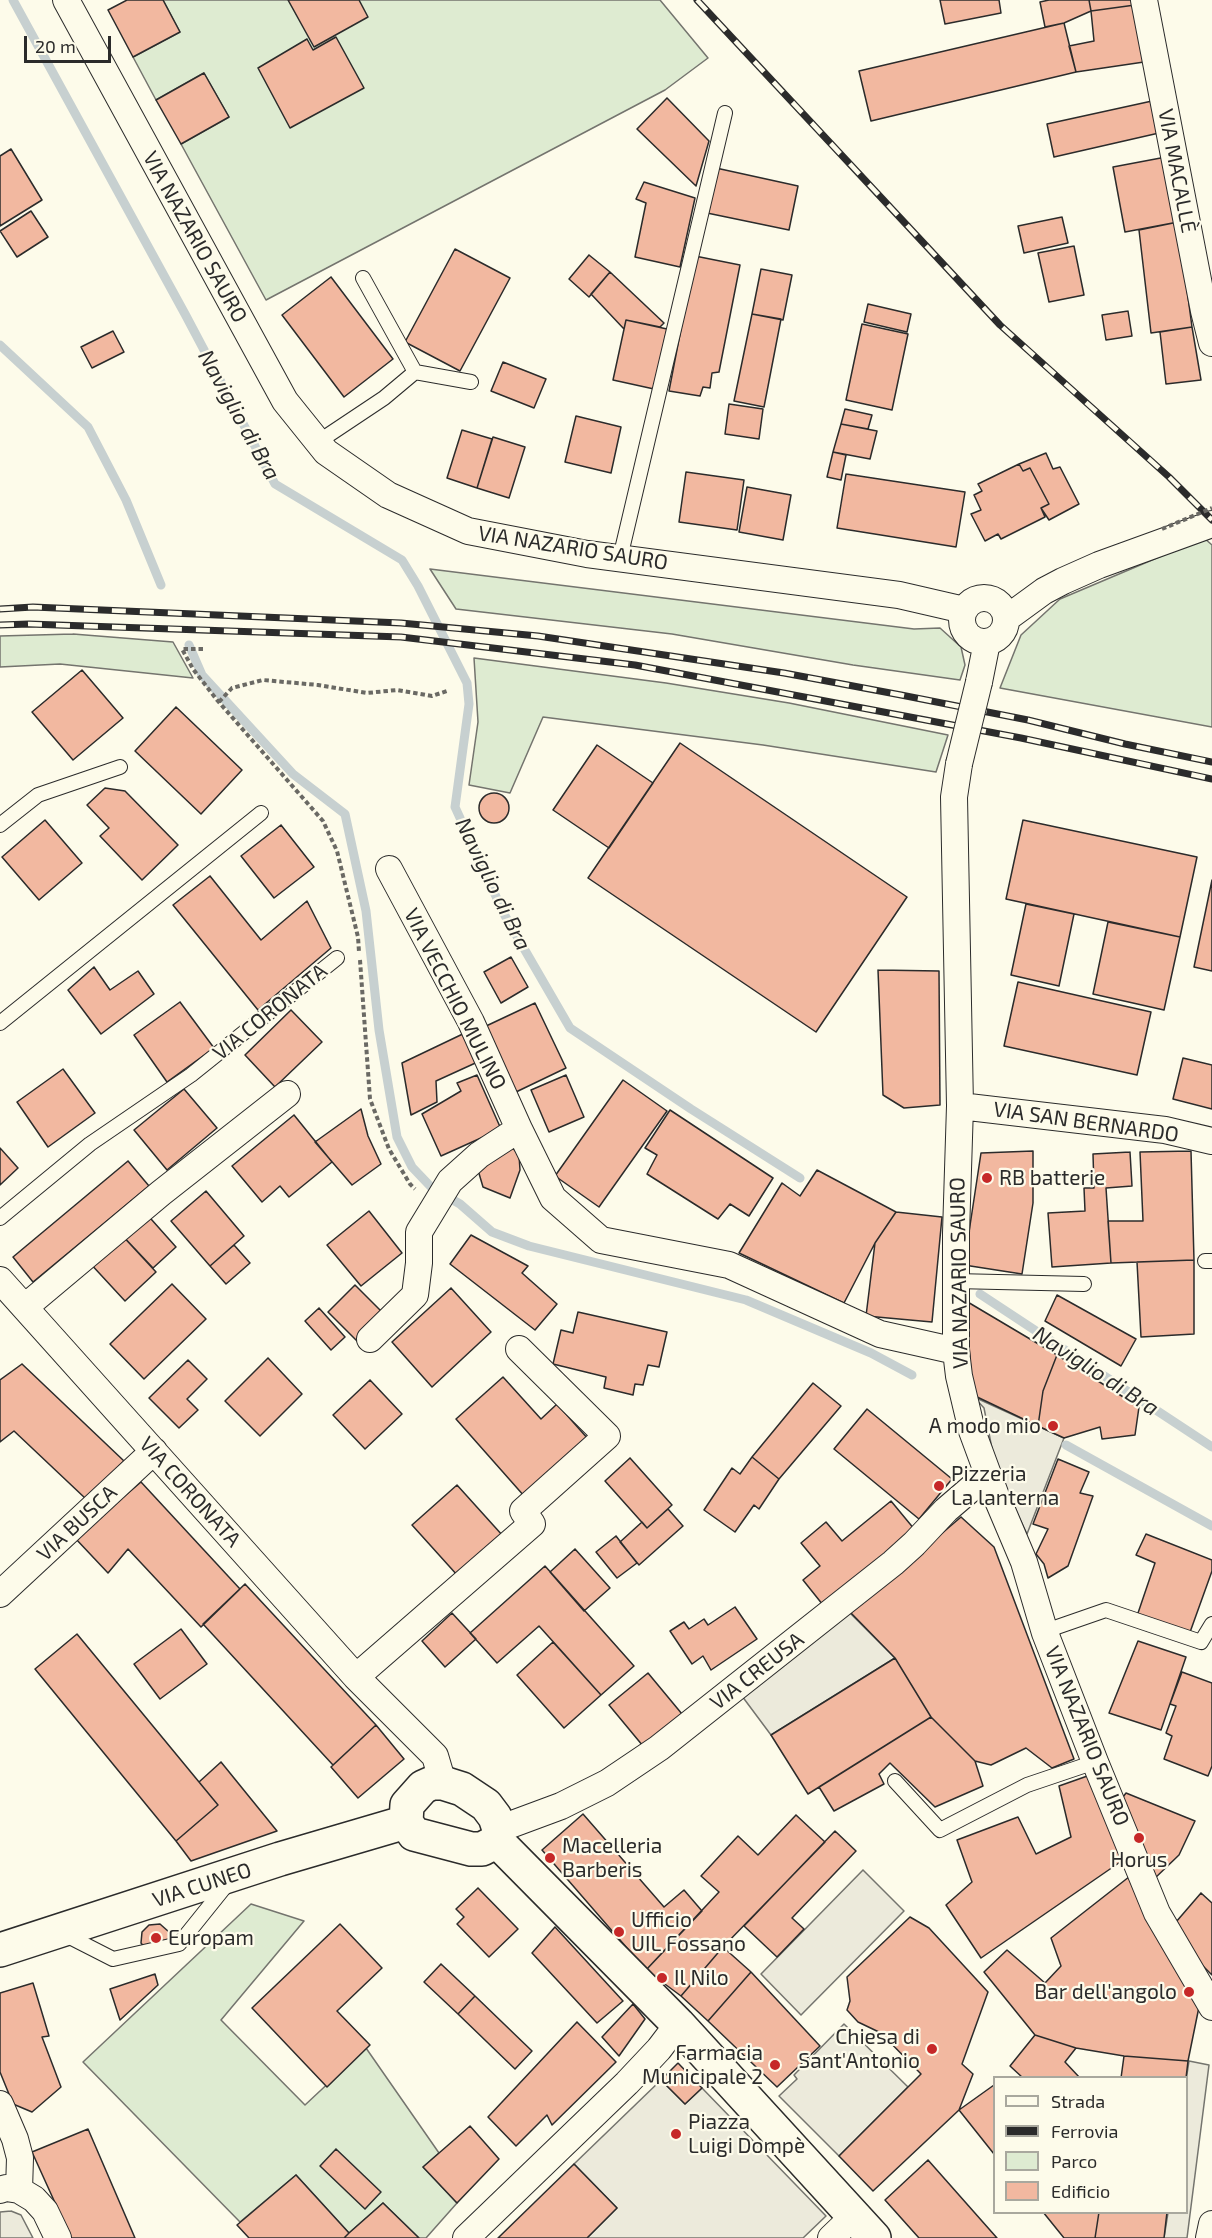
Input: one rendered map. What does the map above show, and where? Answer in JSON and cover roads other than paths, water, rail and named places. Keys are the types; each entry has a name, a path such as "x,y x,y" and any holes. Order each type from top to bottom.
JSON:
{"main road":[{"path":"498,1835 482,1849 471,1849 414,1834 406,1822 405,1814 411,1798 423,1787 432,1783 443,1783 462,1789 486,1805 495,1817 498,1835 678,2024 853,2231"},
{"name":"VIA CUNEO","path":"0,1950 406,1822"}],"street":[{"name":"VIA NAZARIO SAURO","path":"66,0 285,401 326,452 388,495 468,531 586,554 899,595 964,610"},
{"name":"VIA MACALLÈ","path":"1144,0 1212,343"},
{"path":"1007,618 1001,605 988,597 974,600 964,610 962,624 964,630 975,640 987,642 997,639 1003,633 1007,618 1044,591 1166,534 1212,524"},
{"name":"VIA NAZARIO SAURO","path":"987,642 959,764 954,797 960,1106 955,1281 956,1351 972,1431 1024,1562 1045,1633 1095,1762 1157,1913 1210,2004"},
{"name":"VIA VECCHIO MULINO","path":"389,869 471,1022 553,1198 601,1240 729,1265 880,1334 956,1351"},
{"path":"25,1307 161,1193 287,1094"},
{"name":"VIA SAN BERNARDO","path":"960,1106 1165,1130 1212,1141"},
{"path":"370,1339 416,1295 419,1232 450,1181 479,1155 519,1129"},
{"name":"VIA CORONATA","path":"0,1280 356,1677 435,1756 443,1783"},
{"path":"356,1677 532,1524 523,1510 607,1436 519,1349"},
{"name":"VIA BUSCA","path":"0,1594 153,1451"},
{"name":"VIA CREUSA","path":"498,1835 597,1788 659,1748 893,1563 946,1510 988,1474"},
{"path":"466,2238 627,2084 678,2024"},
{"path":"0,2104 20,2158 10,2190 34,2199 45,2211 58,2238"},
{"path":"1209,2238 1212,2224"}],"lane":[{"path":"620,558 725,113"},
{"path":"363,278 415,372"},
{"path":"318,442 384,398 415,372"},
{"path":"415,372 471,382"},
{"path":"0,825 38,795 120,767"},
{"path":"0,1023 261,813"},
{"name":"VIA CORONATA","path":"0,1218 90,1144 191,1075 338,958"},
{"path":"955,1281 1084,1284"},
{"path":"1045,1633 1106,1610 1201,1642 1212,1624"},
{"path":"895,1781 939,1830 1027,1785 1095,1762"},
{"path":"61,1932 112,1959 179,1944 236,1874"}],"waterway":[{"name":"Naviglio di Bra","path":"13,0 275,484 402,560 418,586 467,683 469,704 455,807 504,914 570,1028 800,1178"},
{"path":"0,345 88,427 126,500 161,585"},
{"path":"189,645 202,675 293,774 345,814 366,911 379,1030 397,1137 412,1167 432,1188 460,1204 492,1232 529,1246 746,1300 871,1353 912,1375"},
{"name":"Naviglio di Bra","path":"980,1294 1212,1447"},
{"path":"1066,1445 1212,1526"}],"railway":[{"path":"697,0 1000,325 1169,477 1212,520"},
{"path":"0,609 33,607 401,623 538,636 784,673 1028,720 1125,744 1212,762"},
{"path":"0,625 29,624 401,637 635,665 1021,738 1212,779"}],"place":[{"name":"RB batterie","path":"987,1178"},
{"name":"A modo mio","path":"1053,1426"},
{"name":"Pizzeria La lanterna","path":"939,1486"},
{"name":"Horus","path":"1139,1838"},
{"name":"Macelleria Barberis","path":"550,1858"},
{"name":"Ufficio UIL Fossano","path":"619,1932"},
{"name":"Europam","path":"156,1938"},
{"name":"Il Nilo","path":"662,1978"},
{"name":"Bar dell'angolo","path":"1189,1992"},
{"name":"Chiesa di Sant'Antonio","path":"932,2049"},
{"name":"Farmacia Municipale 2","path":"775,2065"},
{"name":"Piazza Luigi Dompè","path":"676,2134"}]}
